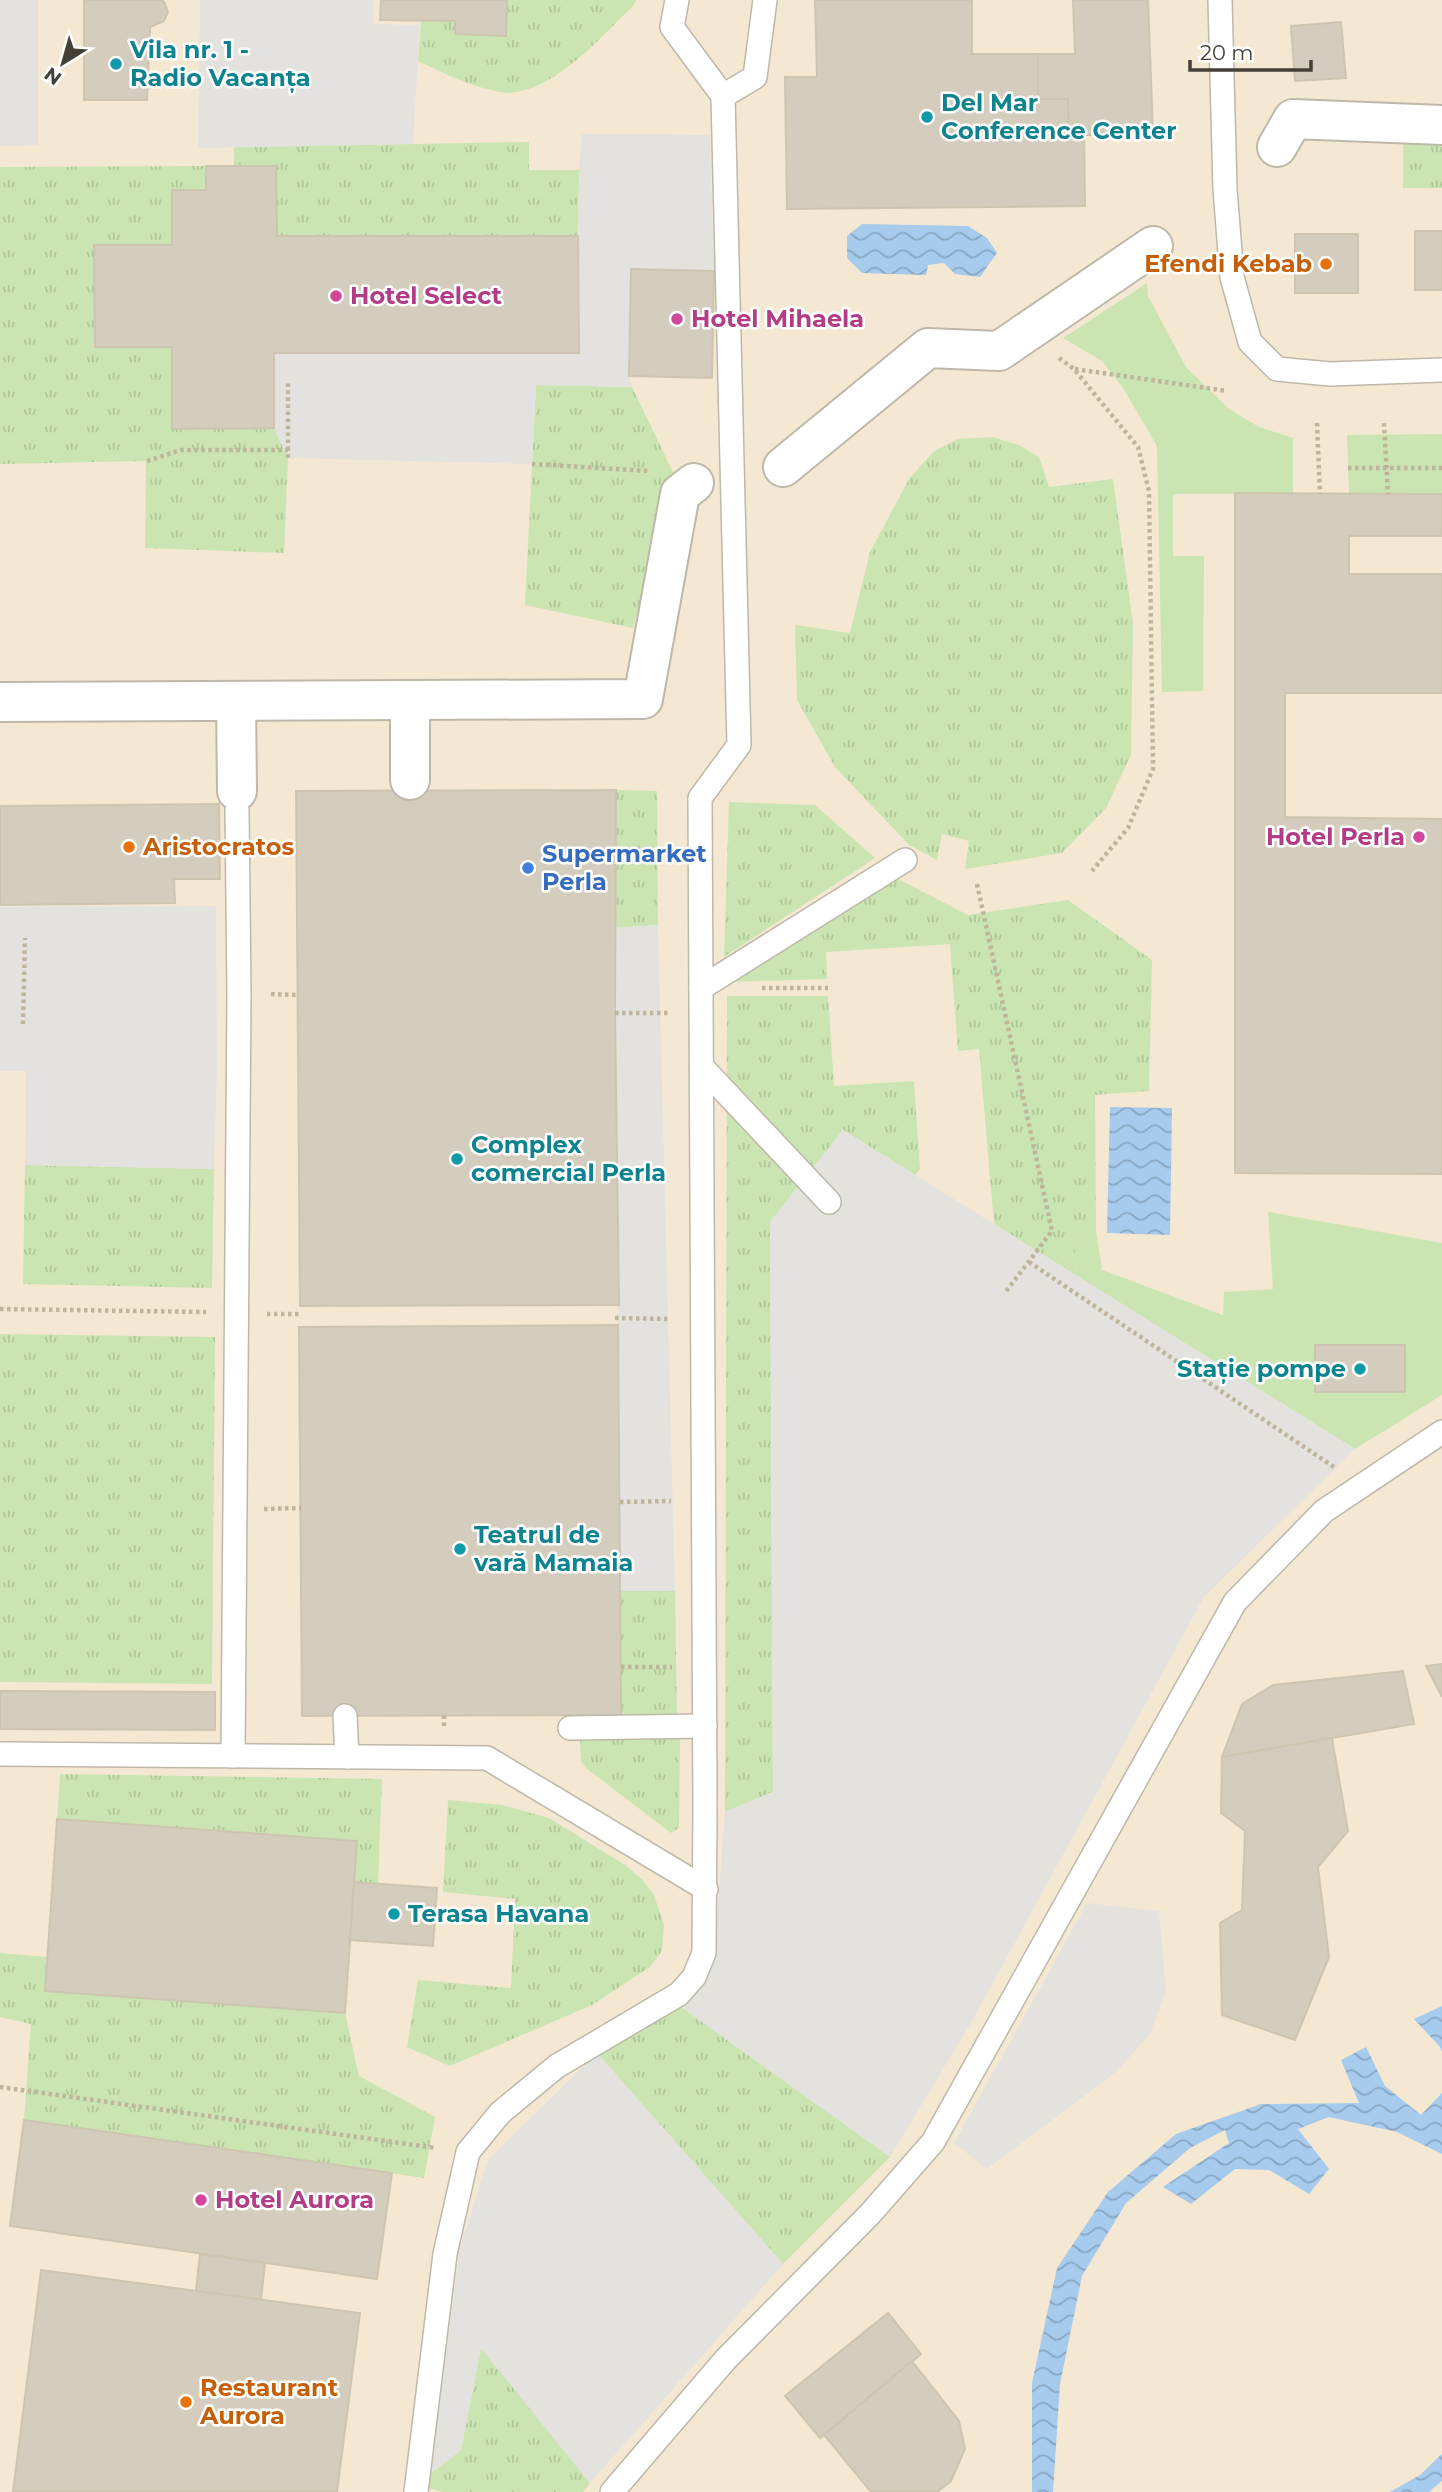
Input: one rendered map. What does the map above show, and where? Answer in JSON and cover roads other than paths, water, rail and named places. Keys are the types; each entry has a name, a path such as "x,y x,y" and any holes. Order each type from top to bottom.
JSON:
{"street":[{"path":"1277,147 1293,119 1442,125"},
{"path":"783,467 928,348 999,351 1153,246"},
{"path":"0,702 643,699 680,494 677,477"},
{"path":"410,700 410,780"},
{"path":"236,701 237,800"}],"lane":[{"path":"416,2492 445,2254 468,2152 500,2113 557,2066 679,1994 694,1977 704,1953 706,1889 700,798 739,745 723,96 672,27 677,0"},
{"path":"723,96 755,77 765,0"},
{"path":"1220,0 1225,189 1232,277 1250,342 1277,369 1331,374 1442,370"},
{"path":"233,1756 239,995 237,800"},
{"path":"701,988 905,860"},
{"path":"701,1066 830,1202"},
{"path":"612,2492 726,2359 870,2214 933,2142 1235,1601 1324,1511 1442,1432"},
{"path":"345,1716 347,1758"},
{"path":"570,1728 705,1726"},
{"path":"0,1754 486,1758 706,1889"}],"water":[{"path":"862,224 968,226 987,238 997,253 980,277 955,274 944,263 928,265 926,275 862,273 847,258 847,236"},
{"path":"1110,1107 1172,1108 1170,1235 1107,1233"},
{"path":"1442,2006 1442,2052 1414,2019"},
{"path":"1366,2047 1385,2086 1421,2115 1442,2093 1442,2154 1397,2132 1329,2117 1298,2129 1329,2169 1309,2194 1269,2170 1235,2169 1191,2204 1163,2187 1229,2143 1225,2130 1190,2148 1126,2203 1082,2276 1060,2384 1053,2492 1032,2492 1032,2383 1057,2268 1108,2192 1176,2134 1261,2104 1359,2103 1341,2060"},
{"path":"1442,2454 1442,2481 1429,2492 1390,2492 1420,2475"}],"place":[{"name":"Vila nr. 1 - Radio Vacanța","path":"116,64"},
{"name":"Del Mar Conference Center","path":"927,117"},
{"name":"Efendi Kebab","path":"1326,264"},
{"name":"Hotel Select","path":"336,296"},
{"name":"Hotel Mihaela","path":"677,319"},
{"name":"Hotel Perla","path":"1419,837"},
{"name":"Aristocratos","path":"129,847"},
{"name":"Supermarket Perla","path":"528,868"},
{"name":"Complex comercial Perla","path":"457,1159"},
{"name":"Stație pompe","path":"1360,1369"},
{"name":"Teatrul de vară Mamaia","path":"460,1549"},
{"name":"Terasa Havana","path":"394,1914"},
{"name":"Hotel Aurora","path":"201,2200"},
{"name":"Restaurant Aurora","path":"186,2402"}]}
